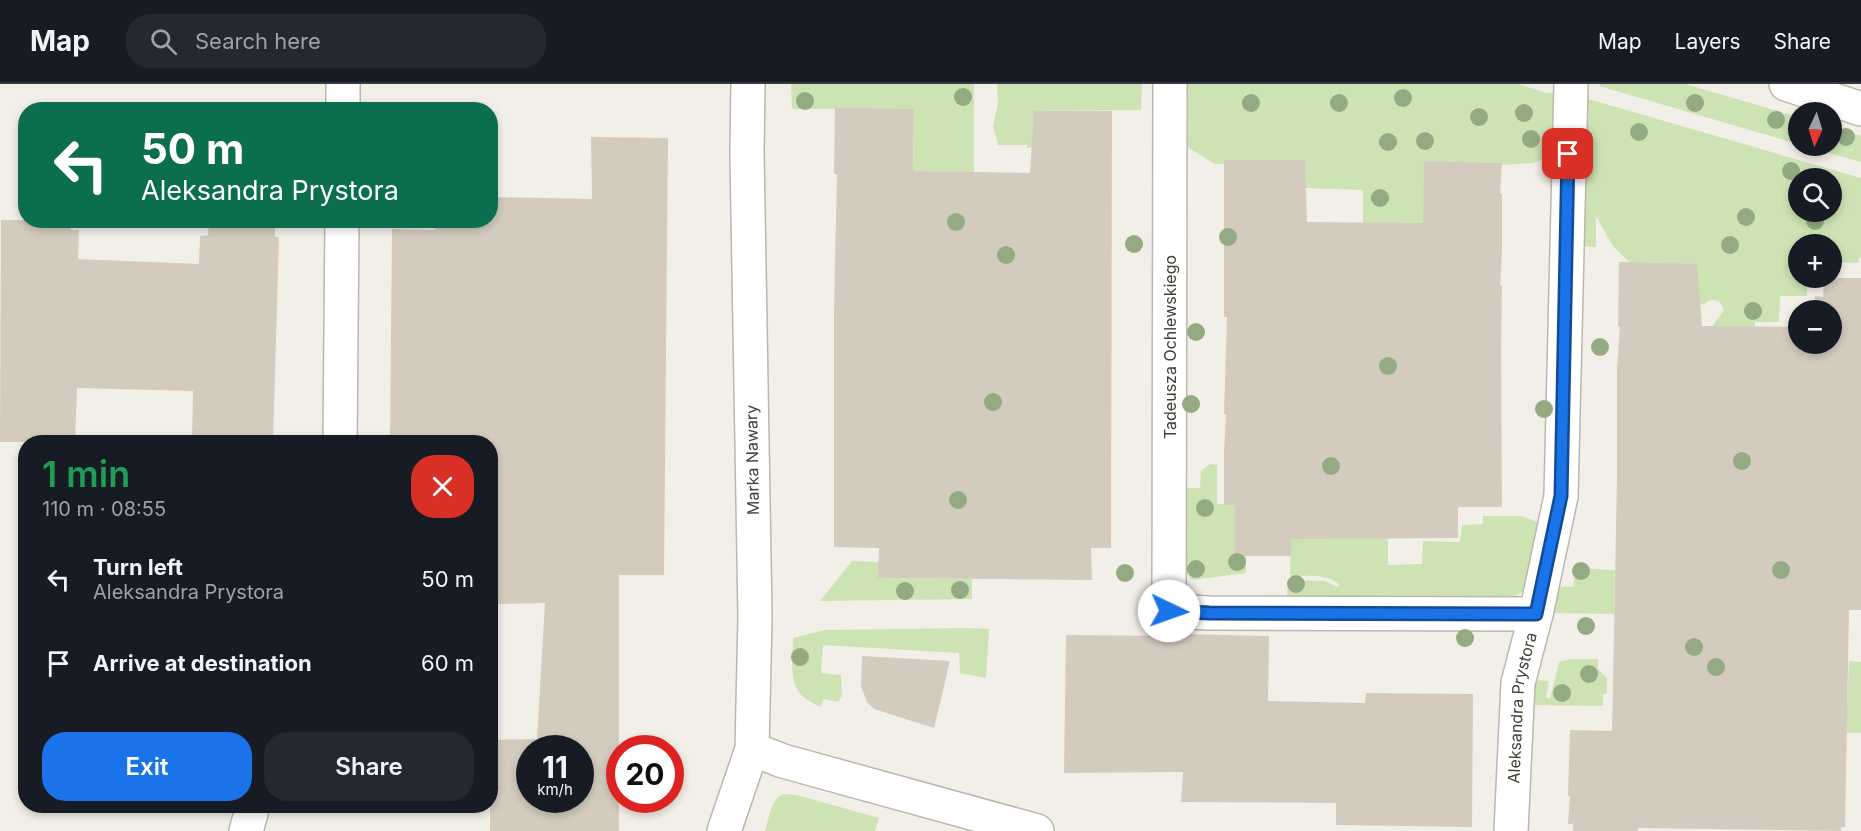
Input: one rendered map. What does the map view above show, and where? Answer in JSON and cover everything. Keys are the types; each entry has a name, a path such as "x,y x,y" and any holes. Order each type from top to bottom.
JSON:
{"street":[{"path":"343,84 343,102"},
{"name":"Marka Nawary","path":"724,831 752,749 755,617 747,152 748,84"},
{"name":"Tadeusza Ochlewskiego","path":"1170,84 1169,611 1536,614"},
{"name":"Aleksandra Prystora","path":"1511,831 1518,682 1536,614 1561,496 1571,84"},
{"path":"1786,84 1861,109"},
{"path":"340,435 342,228"},
{"path":"752,749 783,761 1037,831"},
{"path":"246,831 251,813"}],"green space":[{"path":"791,84 974,84 974,172 913,171 914,109 792,109"},
{"path":"997,84 1142,84 1141,110 1034,111 1034,147 998,145 993,126 998,103"},
{"path":"1187,84 1519,84 1546,93 1554,93 1554,156 1533,163 1502,165 1501,163 1425,161 1423,224 1363,223 1363,190 1304,188 1304,160 1226,160 1225,164 1215,164 1187,147"},
{"path":"1600,84 1686,84 1788,114 1788,141 1599,86"},
{"path":"1585,98 1826,168 1788,168 1788,222 1842,222 1842,172 1861,178 1861,257 1858,263 1842,262 1842,234 1788,234 1788,288 1807,288 1807,296 1780,296 1779,322 1755,322 1755,327 1712,327 1724,310 1720,302 1712,300 1704,305 1630,263 1613,246 1596,216 1596,247 1581,246"},
{"path":"1842,130 1861,136 1861,162 1840,156 1842,156"},
{"path":"1210,464 1217,465 1217,504 1235,505 1235,556 1246,556 1246,573 1192,580 1186,572 1186,488 1200,488 1201,471"},
{"path":"1483,516 1522,516 1540,523 1529,578 1523,591 1517,595 1506,599 1287,600 1288,580 1325,581 1337,587 1340,585 1323,577 1290,576 1291,537 1388,538 1388,565 1422,564 1423,541 1460,542 1462,525 1483,524"},
{"path":"852,561 879,562 878,578 972,579 972,599 820,601"},
{"path":"1576,568 1615,570 1614,614 1551,613 1558,586 1573,587"},
{"path":"989,629 986,678 960,673 959,653 823,645 821,673 841,675 842,696 838,702 824,699 820,707 799,692 793,678 793,638 825,630"},
{"path":"1570,659 1598,659 1598,669 1607,678 1607,694 1603,694 1603,706 1533,705 1534,680 1549,681 1546,697 1550,699 1559,662"},
{"path":"1849,661 1861,662 1861,733 1846,733"},
{"path":"797,795 879,818 875,831 765,831 774,804 780,796"}],"building":[{"path":"835,108 914,109 913,171 1030,173 1034,111 1112,111 1111,548 1091,548 1092,580 878,578 879,548 834,547 834,309 837,174 834,174"},
{"path":"591,137 668,138 664,575 619,575 619,735 606,735 606,813 619,813 619,831 490,831 490,813 498,813 498,740 516,739 516,813 594,813 594,735 537,735 545,603 498,604 498,435 390,435 392,229 498,228 498,197 592,199"},
{"path":"1224,160 1305,160 1307,222 1423,223 1424,161 1502,163 1500,285 1502,286 1502,507 1458,507 1458,538 1291,539 1291,556 1235,556 1235,505 1224,505 1227,317 1224,317"},
{"path":"1,220 18,220 18,228 79,230 78,259 199,264 200,236 208,235 208,228 275,228 275,237 279,237 273,435 192,435 193,391 77,388 75,435 18,435 18,442 0,442"},
{"path":"1619,262 1697,264 1702,326 1788,327 1788,354 1842,354 1842,300 1815,300 1815,296 1823,297 1823,288 1842,288 1842,278 1861,278 1861,610 1849,610 1845,827 1841,827 1841,831 1638,828 1638,831 1573,831 1573,824 1568,824 1570,730 1612,731 1617,368 1620,327 1618,327"},
{"path":"1180,634 1269,636 1268,701 1365,703 1366,693 1473,694 1472,827 1336,825 1336,803 1181,802 1183,772 1064,773 1066,635 1180,636"},
{"path":"862,656 950,661 934,728 874,709 867,702 861,686"}],"route":[{"path":"1169,611 1536,614 1561,496 1568,154"}]}
